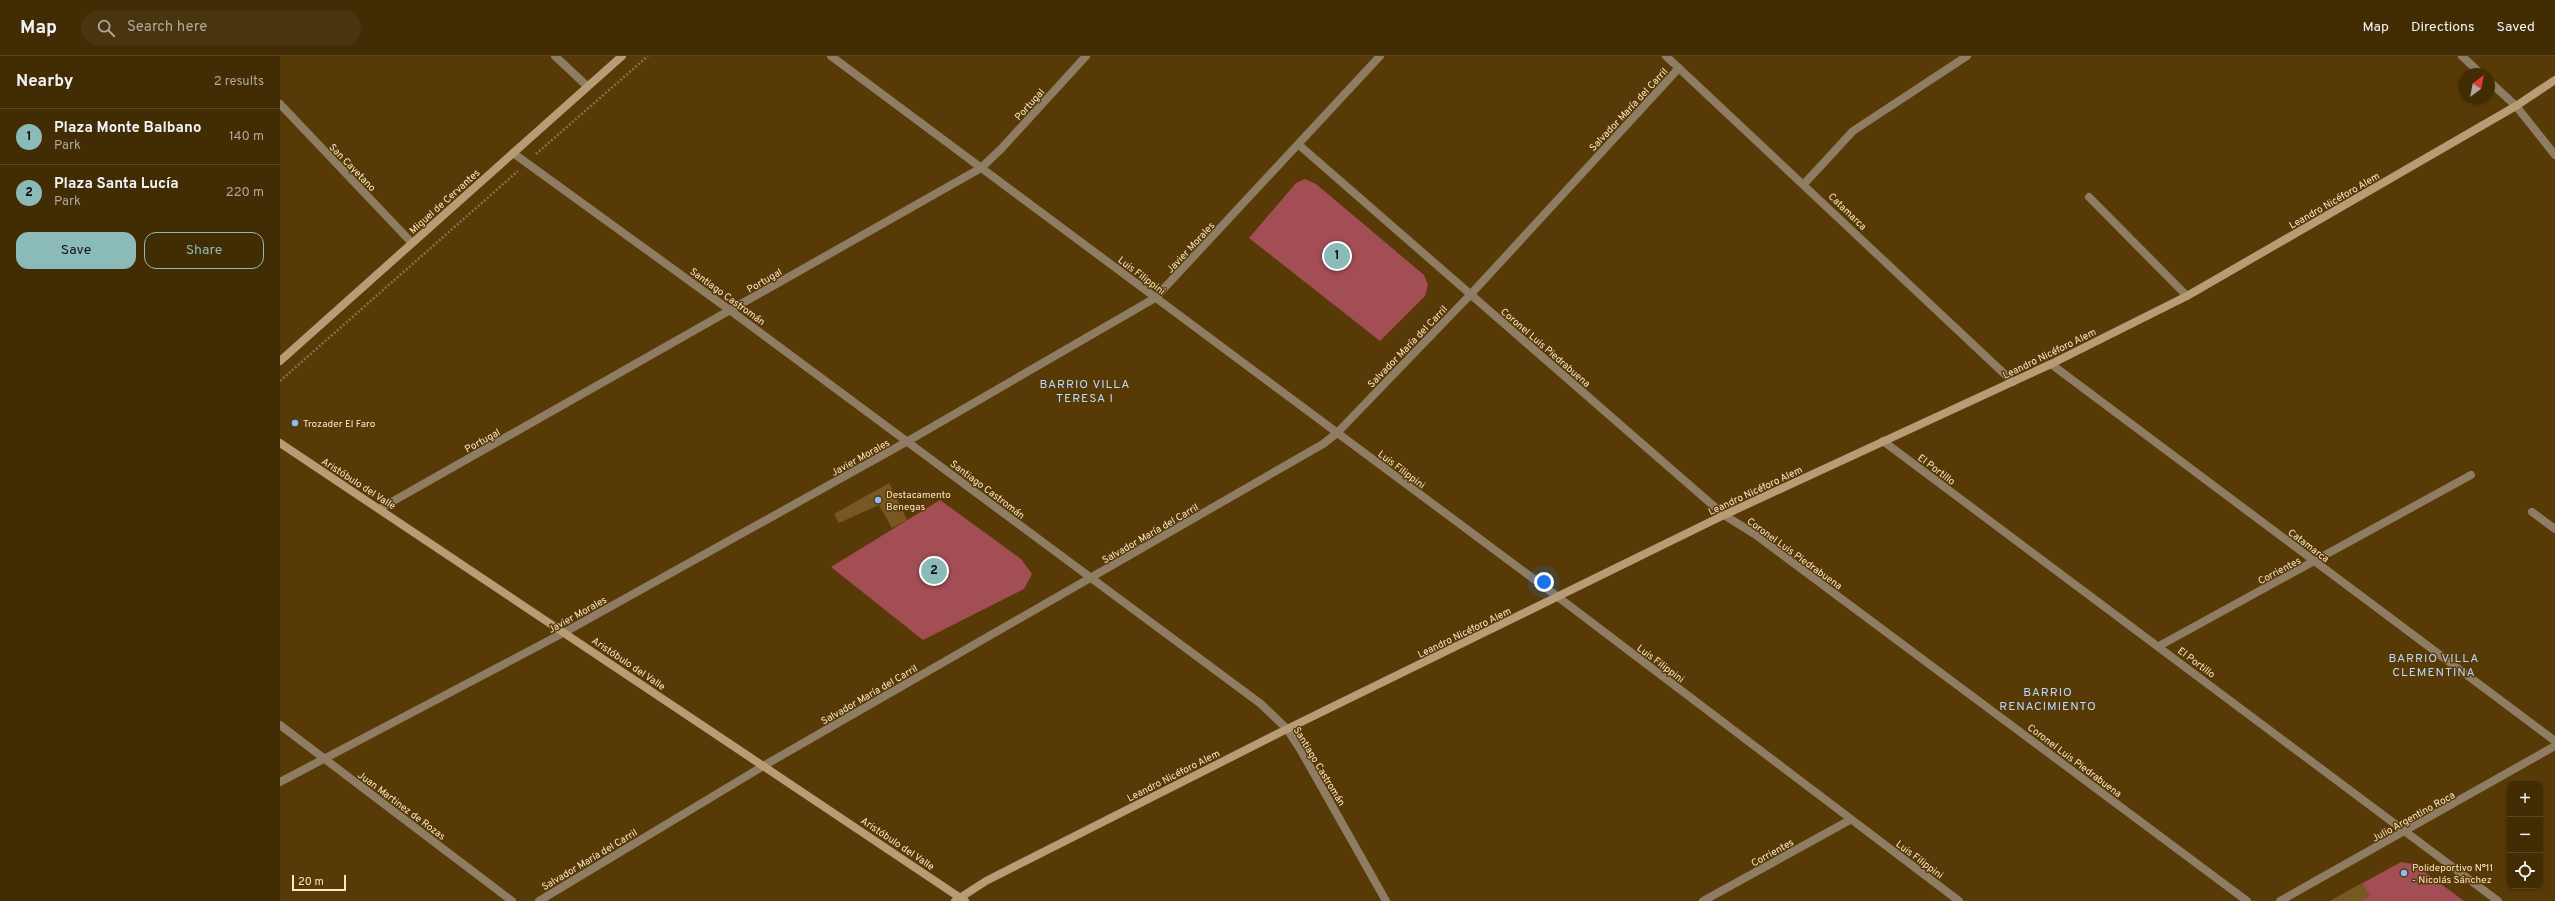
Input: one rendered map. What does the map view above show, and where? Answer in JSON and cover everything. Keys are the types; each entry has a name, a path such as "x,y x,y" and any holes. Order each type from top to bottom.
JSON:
{"street":[{"path":"556,56 587,86"},
{"name":"Miguel de Cervantes","path":"280,361 622,56"},
{"name":"Luis Filippini","path":"831,56 1558,597 1850,820 1959,901"},
{"name":"Portugal","path":"380,508 731,311 981,168 1001,149 1086,56"},
{"name":"Javier Morales","path":"280,782 565,632 908,441 1156,298 1380,56"},
{"name":"Catamarca","path":"1666,56 2014,382"},
{"path":"1804,184 1853,131 1967,56"},
{"path":"2462,56 2475,68"},
{"name":"Salvador María del Carril","path":"539,901 765,765 1305,456 1337,433 1471,294 1679,68"},
{"name":"Leandro Nicéforo Alem","path":"960,900 986,881 1287,729 1724,515 2014,382 2187,296 2516,106 2555,80"},
{"path":"2495,87 2516,106 2555,154"},
{"name":"San Cayetano","path":"280,104 412,243"},
{"name":"Coronel Luis Piedrabuena","path":"1299,145 1724,515 1756,535 2247,901"},
{"name":"Santiago Castromán","path":"513,153 908,441 1261,704 1287,729 1386,901"},
{"path":"2089,197 2187,296"},
{"name":"Catamarca","path":"2051,364 2555,741"},
{"name":"El Portillo","path":"1883,441 2498,901"},
{"name":"Aristóbulo del Valle","path":"280,443 765,765 960,900"},
{"name":"Corrientes","path":"2159,646 2316,562 2471,475"},
{"path":"2532,512 2555,529"},
{"name":"Juan Martinez de Rozas","path":"280,726 512,901"},
{"name":"Julio Argentino Roca","path":"2280,901 2406,832 2555,746"},
{"name":"Corrientes","path":"1703,901 1850,820"}],"path":[{"path":"280,381 648,56"}],"shaded area":[{"path":"1305,179 1316,184 1424,275 1428,285 1425,296 1380,341 1249,238 1296,183"},
{"path":"940,500 1021,559 1032,574 1024,589 923,640 831,567"},
{"name":"Polideportivo N°11 - Nicolás Sánchez","path":"2401,862 2414,864 2464,901 2330,901"}],"building":[{"name":"Destacamento Benegas","path":"889,483 907,520 892,528 879,505 839,523 834,514"},
{"path":"2362,883 2370,896 2361,901 2330,901"}],"place":[{"name":"Plaza Monte Balbano","path":"1337,256"},
{"name":"Trozader El Faro","path":"295,423"},
{"name":"Destacamento Benegas","path":"878,500"},
{"name":"Plaza Santa Lucía","path":"934,571"},
{"name":"Polideportivo N°11 - Nicolás Sánchez","path":"2404,873"}],"district":[{"name":"BARRIO VILLA TERESA I","path":"1085,391"},
{"name":"BARRIO VILLA CLEMENTINA","path":"2434,665"},
{"name":"BARRIO RENACIMIENTO","path":"2048,699"}]}
